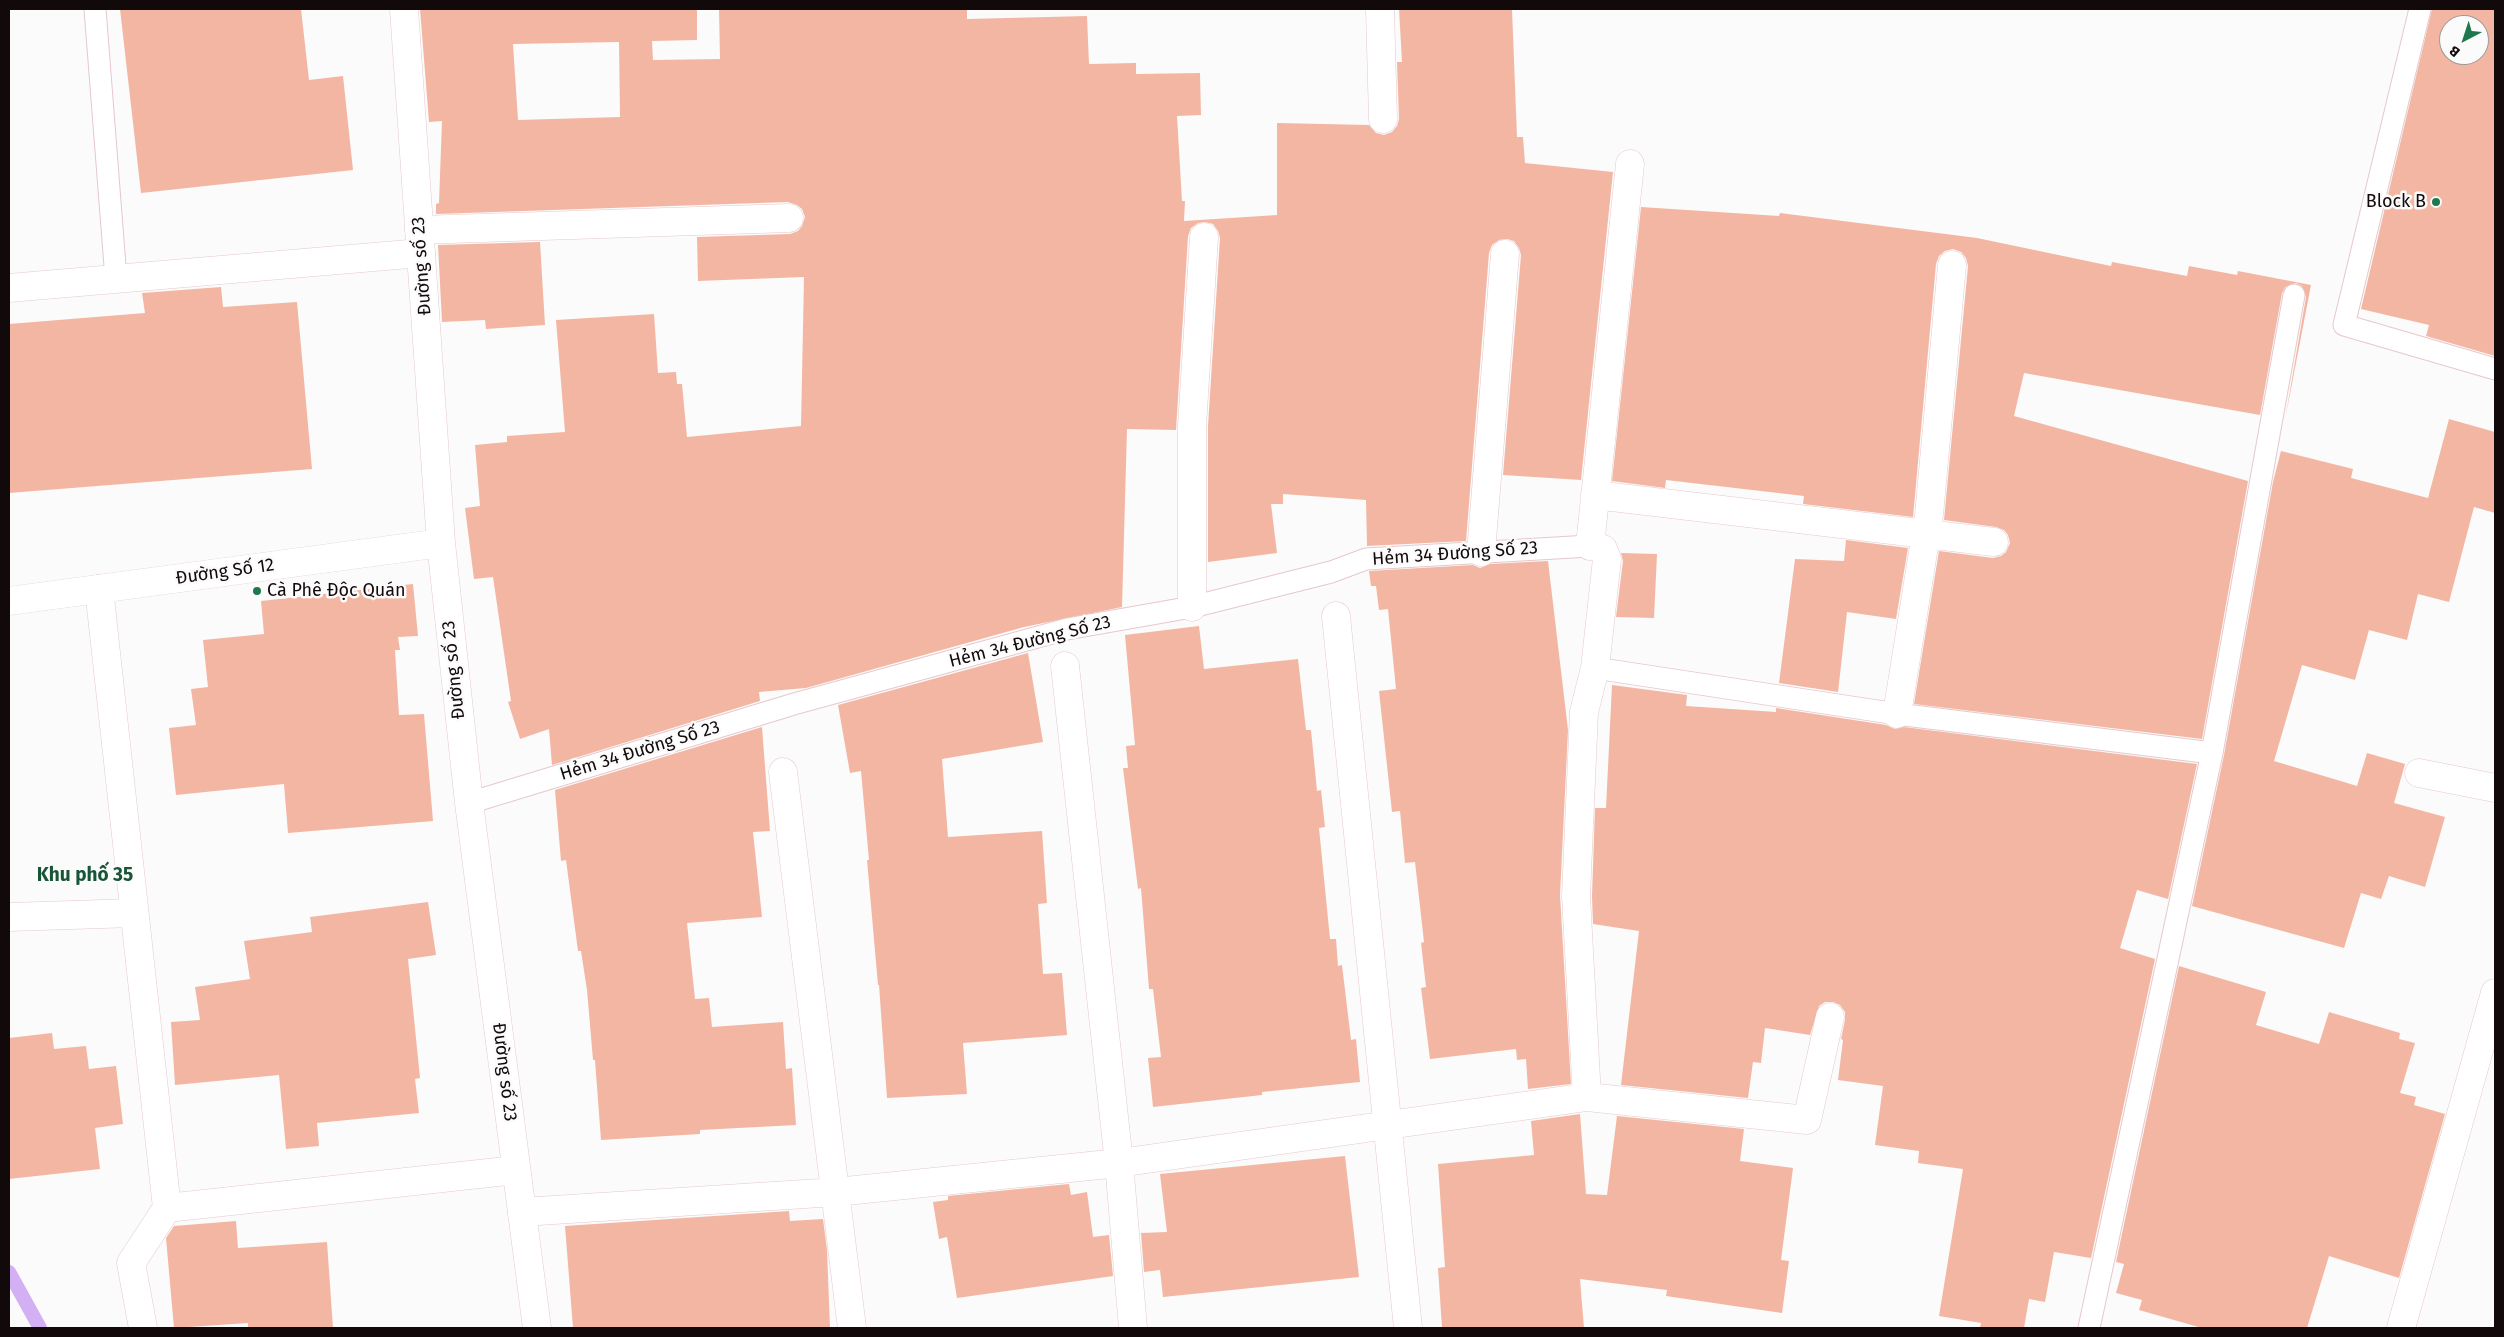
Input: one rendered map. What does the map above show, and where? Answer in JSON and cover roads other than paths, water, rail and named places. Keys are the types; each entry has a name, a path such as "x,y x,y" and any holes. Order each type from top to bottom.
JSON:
{"street":[{"name":"Đường số 23","path":"404,9 441,543 469,803 537,1328"},
{"path":"1380,9 1383,119"},
{"path":"1587,1098 1576,896 1584,712 1595,668 1607,559 1597,547 1595,495 1630,164"},
{"path":"9,288 116,279 420,242 789,218"},
{"path":"1192,608 1192,426 1204,236"},
{"path":"1481,552 1505,254"},
{"path":"1897,714 1929,514 1952,266"},
{"path":"1595,495 1994,542"},
{"name":"Đường Số 12","path":"9,600 441,543"},
{"path":"99,589 167,1208 131,1262 142,1328"},
{"path":"1336,616 1389,1125 1408,1328"},
{"path":"1065,666 1119,1163 1134,1328"},
{"path":"783,772 852,1328"},
{"path":"2419,773 2495,788"},
{"path":"9,917 134,913"},
{"path":"2401,1328 2495,993"},
{"path":"522,1212 836,1192 1119,1163 1587,1098 1807,1120 1830,1017"},
{"path":"167,1208 516,1170"}],"lane":[{"path":"95,9 116,279"},
{"path":"2420,9 2344,325 2495,369"},
{"path":"2089,1328 2212,753 2294,295"},
{"name":"Hẻm 34 Đường Số 23","path":"469,803 794,704 1067,629 1192,608 1331,572 1366,559 1597,547"},
{"path":"1595,668 1897,714 2212,753"}],"waterway":[{"path":"9,1272 40,1328"}],"place":[{"name":"Block B","path":"2436,202"},
{"name":"Cà Phê Độc Quán","path":"257,591"}],"district":[{"name":"Khu phố 35","path":"85,876"}]}
